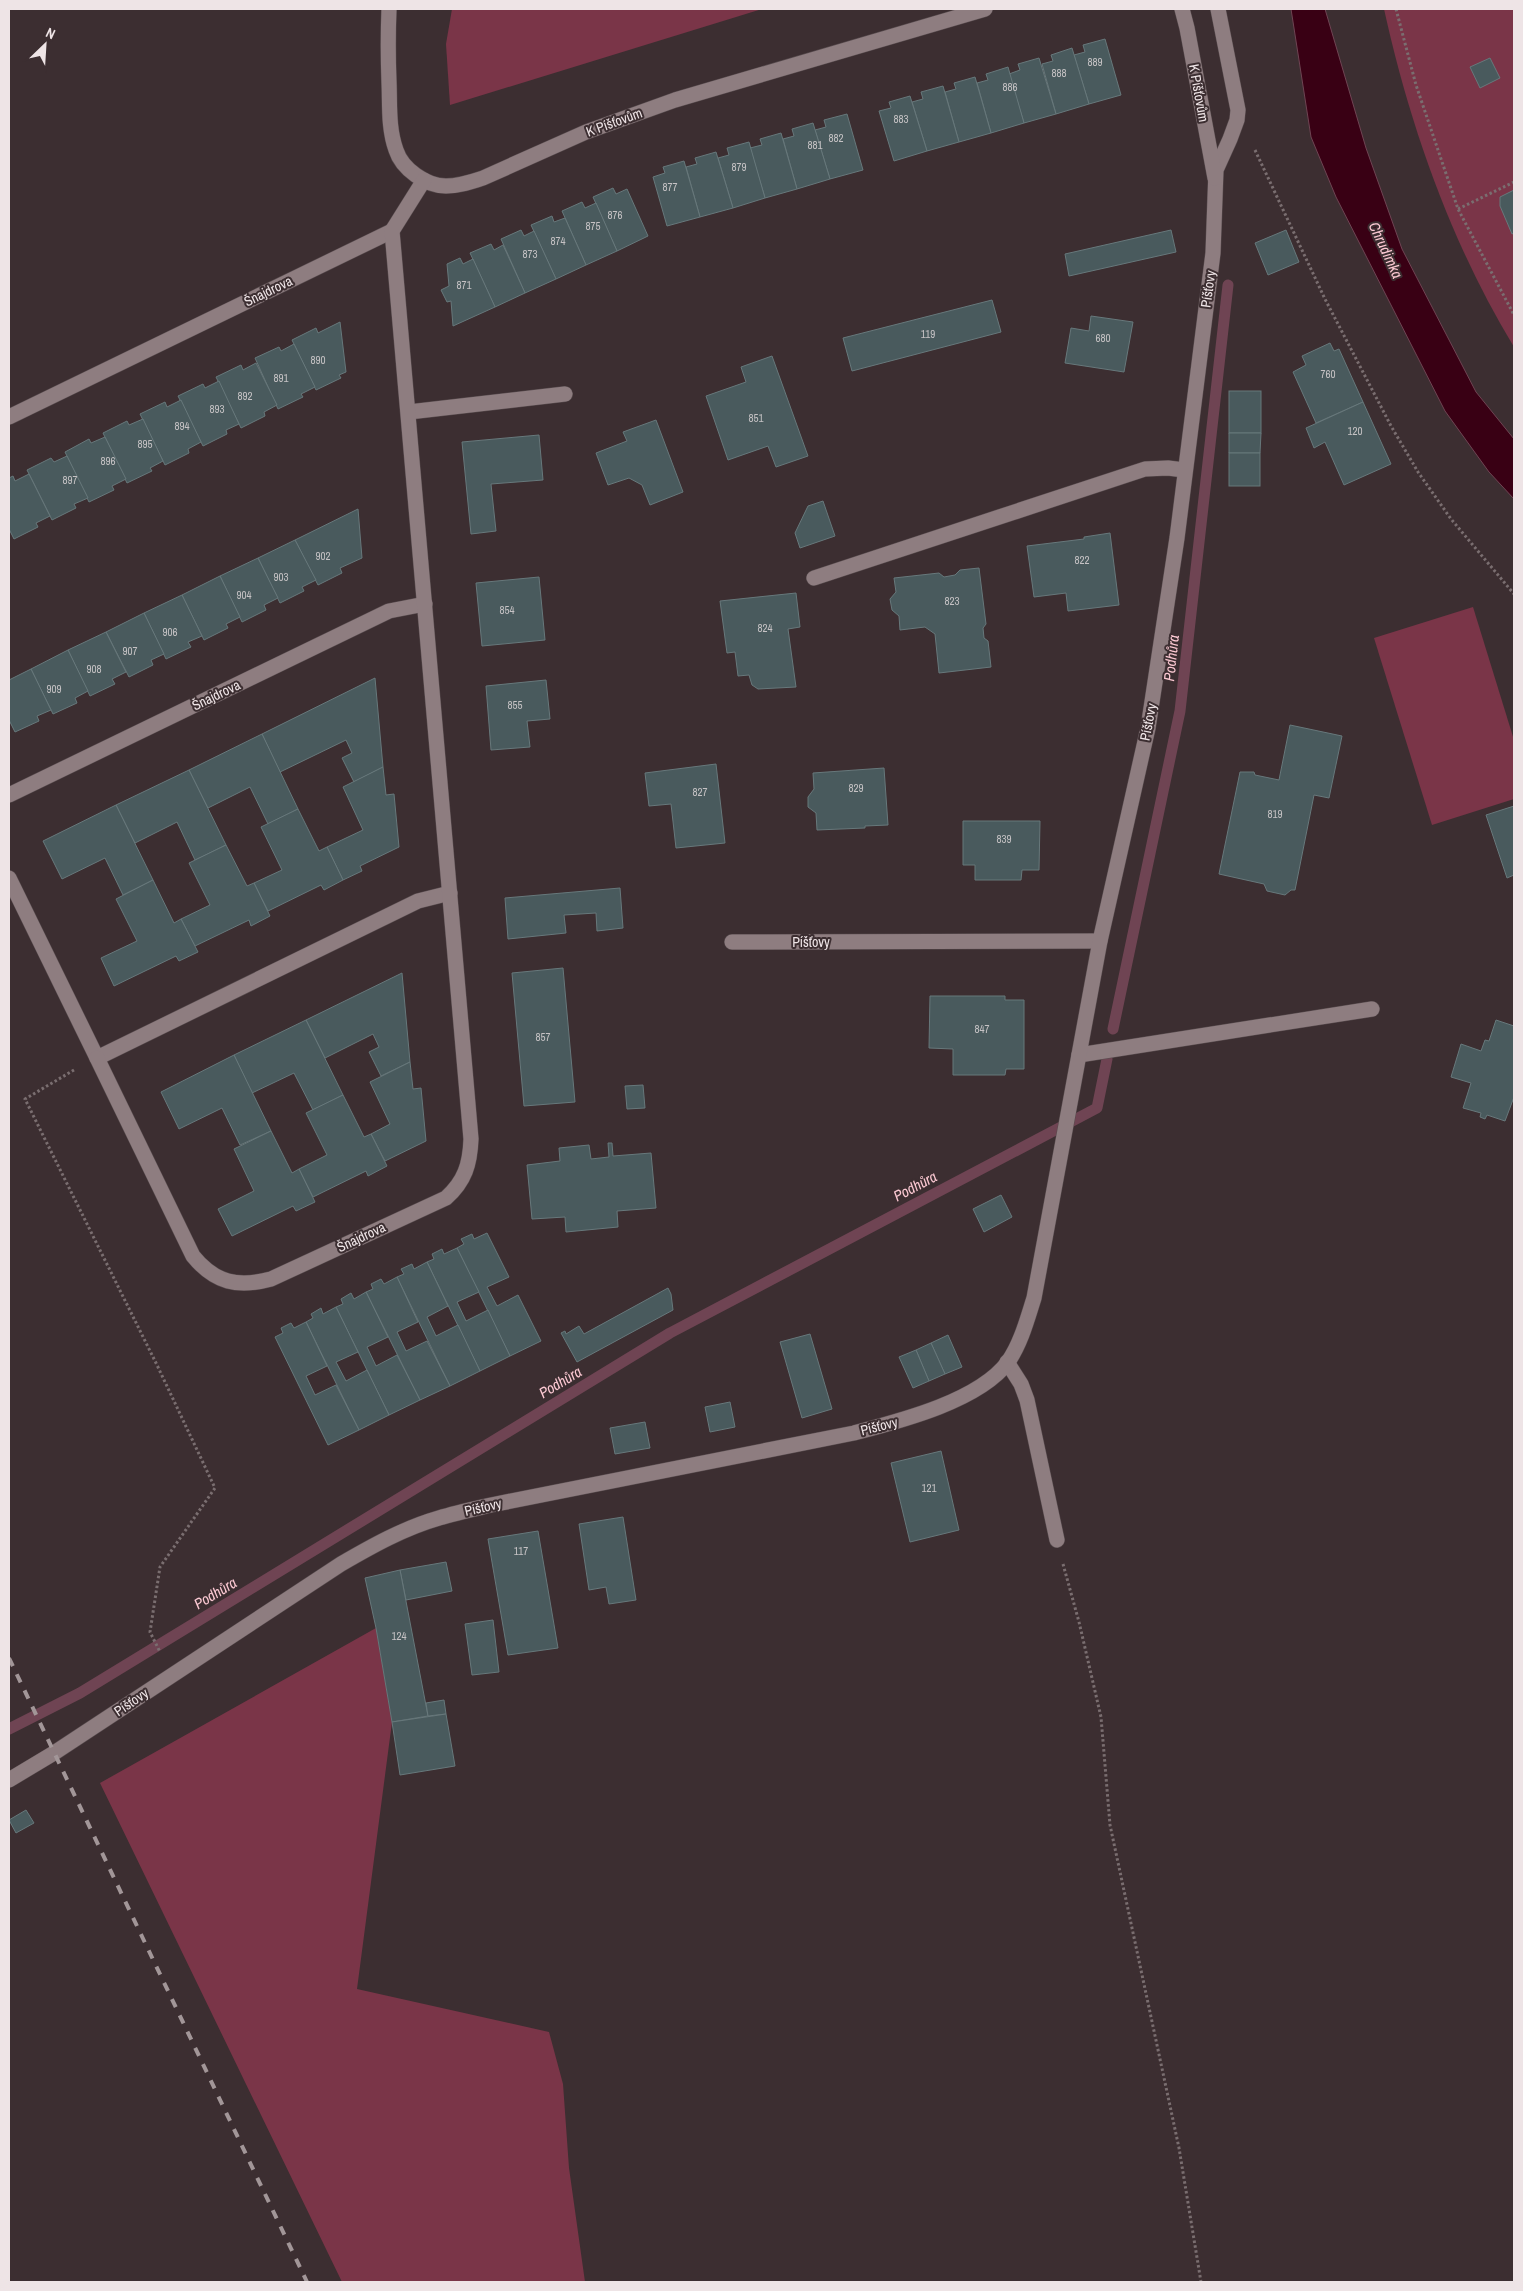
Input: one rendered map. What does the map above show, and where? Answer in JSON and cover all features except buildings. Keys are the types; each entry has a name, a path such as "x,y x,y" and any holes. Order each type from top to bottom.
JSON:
{"street":[{"name":"K Píšťovům","path":"389,9 390,113 392,136 396,152 404,164 424,180 444,186 471,182 586,132 675,100 985,9"},
{"name":"K Píšťovům","path":"1182,9 1215,178"},
{"path":"1218,9 1238,110"},
{"name":"Píšťovy","path":"9,1780 54,1753 341,1564 376,1543 410,1528 438,1518 492,1505 854,1433 902,1421 976,1389 992,1378 1007,1362 1018,1345 1034,1298 1100,941 1149,719 1177,538 1184,470 1213,253 1215,178 1219,162 1235,128 1238,110"},
{"path":"392,231 424,180"},
{"name":"Šnajdrova","path":"9,417 392,231 426,604 471,1139 470,1159 466,1173 458,1187 446,1198 271,1279 242,1284 216,1278 204,1269 193,1256 9,878"},
{"path":"409,412 565,394"},
{"path":"814,578 1145,469 1168,468 1184,470"},
{"name":"Šnajdrova","path":"9,795 389,611 426,604"},
{"path":"96,1058 418,901 450,893"},
{"name":"Píšťovy","path":"732,942 1100,941"},
{"path":"1079,1055 1372,1009"},
{"path":"1007,1362 1021,1384 1027,1400 1056,1540"}],"path":[{"path":"1396,9 1416,85 1458,210 1514,315"},
{"path":"1238,110 1261,165 1321,290 1391,426 1418,472 1451,519 1514,594"},
{"path":"1458,210 1514,182"},
{"path":"96,1058 25,1099 157,1365 215,1488 160,1567 150,1632 161,1654"},
{"path":"1056,1540 1080,1622 1101,1717 1110,1825 1177,2138 1201,2282"}],"shaded area":[{"path":"452,9 762,9 450,105 446,44"},
{"path":"1384,9 1514,9 1514,347 1471,267 1435,183 1406,97"},
{"path":"1473,607 1514,740 1514,799 1432,825 1374,638"},
{"path":"376,1628 392,1722 357,1989 549,2032 563,2084 569,2168 585,2282 342,2282 100,1783"}],"water":[{"name":"Chrudimka","path":"1291,9 1325,9 1366,148 1402,249 1476,392 1514,439 1514,499 1489,472 1445,411 1336,197 1311,137"}],"waterway":[{"name":"Podhůra","path":"1113,1029 1180,711 1228,285"},
{"name":"Podhůra","path":"9,1729 80,1693 670,1333 1097,1108 1107,1059"}],"railway":[{"path":"9,1658 307,2282"}]}
